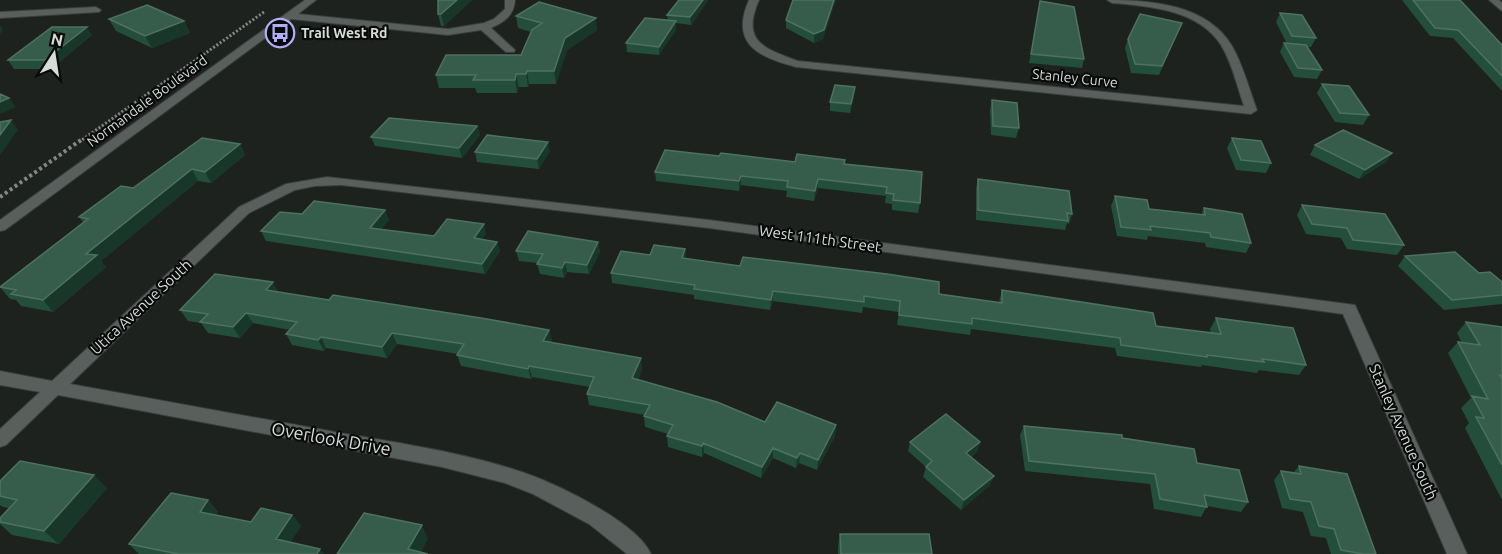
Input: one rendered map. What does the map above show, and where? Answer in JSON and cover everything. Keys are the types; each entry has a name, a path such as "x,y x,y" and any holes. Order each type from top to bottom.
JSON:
{"street":[{"name":"Normandale Boulevard","path":"0,227 311,0"},
{"path":"289,16 448,32 484,27 499,20 508,13 510,0"},
{"name":"Stanley Curve","path":"754,0 744,24 747,36 757,46 796,64 1251,110 1226,45 1207,25 1170,9 1112,0"},
{"path":"1494,0 1502,8"},
{"path":"0,15 96,10"},
{"path":"484,27 510,50"},
{"name":"West 111th Street","path":"290,186 327,180 352,182 721,226 1349,309"},
{"name":"Utica Avenue South","path":"0,440 244,210 290,186"},
{"name":"Stanley Avenue South","path":"1349,309 1457,554"},
{"name":"Overlook Drive","path":"0,378 442,459 508,475 571,503 629,542 641,554"}],"path":[{"path":"0,197 273,7"}],"building":[{"path":"438,0 457,0 438,14"},
{"path":"679,0 703,0 690,17 667,15"},
{"path":"793,0 834,0 824,30 814,34 786,20"},
{"path":"1413,0 1460,0 1502,45 1502,76 1458,30 1435,28"},
{"path":"1040,1 1074,7 1084,59 1031,54"},
{"path":"539,2 596,18 565,38 554,71 527,71 526,74 516,74 515,80 473,80 476,75 436,75 446,55 521,55 532,30 542,23 516,16"},
{"path":"147,5 184,21 145,36 109,19"},
{"path":"1280,13 1302,15 1316,38 1292,36"},
{"path":"1140,14 1182,23 1162,66 1135,64 1128,39"},
{"path":"645,18 676,21 659,47 626,43"},
{"path":"52,27 87,27 45,60 8,60"},
{"path":"1284,43 1306,45 1322,70 1298,68"},
{"path":"1322,84 1349,86 1369,115 1340,113"},
{"path":"835,85 855,87 851,104 830,102"},
{"path":"0,94 9,98 0,102"},
{"path":"992,100 1017,103 1019,128 993,126"},
{"path":"389,118 477,126 459,148 371,137"},
{"path":"11,120 0,135 0,122"},
{"path":"1343,130 1392,153 1365,170 1315,145"},
{"path":"487,135 548,142 537,159 475,152"},
{"path":"202,138 240,144 205,172 192,169 86,254 97,255 43,300 11,294 16,290 0,287 88,219 79,217 121,186 133,188"},
{"path":"1232,138 1261,141 1271,163 1241,160"},
{"path":"665,150 719,156 721,153 795,162 797,154 845,160 844,164 922,172 920,203 893,200 894,194 886,193 887,187 818,179 815,191 787,187 788,181 741,176 739,181 655,172"},
{"path":"978,179 1069,191 1072,214 1067,213 1068,221 978,210"},
{"path":"1115,196 1147,200 1149,209 1205,215 1204,208 1242,214 1251,243 1211,237 1210,233 1150,226 1151,230 1121,227"},
{"path":"314,201 385,210 370,228 434,236 447,219 484,224 474,238 497,242 482,264 261,231 280,212 302,214"},
{"path":"1302,205 1385,214 1404,245 1353,240 1347,228 1312,224"},
{"path":"528,231 598,242 587,265 565,262 562,268 537,264 543,254 516,251"},
{"path":"654,245 685,249 682,258 740,266 743,257 939,282 939,294 1002,303 1002,290 1153,313 1156,326 1221,334 1216,318 1293,328 1306,365 1262,359 1264,362 1207,355 1207,357 1121,345 1120,338 972,318 972,324 899,315 900,301 864,296 864,302 773,291 771,300 694,289 695,285 611,273 621,251 650,255"},
{"path":"1455,252 1479,273 1490,272 1502,282 1502,295 1452,300 1405,256"},
{"path":"215,274 273,282 266,290 329,300 333,295 549,330 543,341 641,358 632,378 717,402 765,422 777,402 836,425 818,460 800,453 797,458 773,448 762,467 703,443 702,446 667,436 673,425 644,416 650,405 587,394 594,377 529,366 528,369 457,355 464,344 392,333 382,347 286,334 297,322 246,313 233,327 200,322 208,314 180,310"},
{"path":"1466,322 1502,327 1502,375 1500,375 1502,378 1502,465 1476,417 1484,418 1472,396 1488,399 1458,342 1480,345"},
{"path":"946,414 980,442 966,453 994,476 964,500 926,467 932,461 910,442"},
{"path":"1024,426 1122,435 1122,438 1194,449 1197,463 1239,470 1248,502 1204,495 1207,507 1160,499 1155,474 1029,461"},
{"path":"20,461 94,475 44,531 0,522 0,518 17,500 0,496 0,481"},
{"path":"1299,466 1347,474 1376,554 1341,550 1334,529 1319,526 1311,502 1290,499 1281,471 1301,474"},
{"path":"171,493 208,500 200,512 251,522 261,508 292,515 276,539 320,549 317,554 178,554 129,544"},
{"path":"364,513 422,525 408,549 428,554 337,554"},
{"path":"840,534 929,534 932,554 841,554"}],"place":[{"name":"Trail West Rd","path":"280,33"}]}
